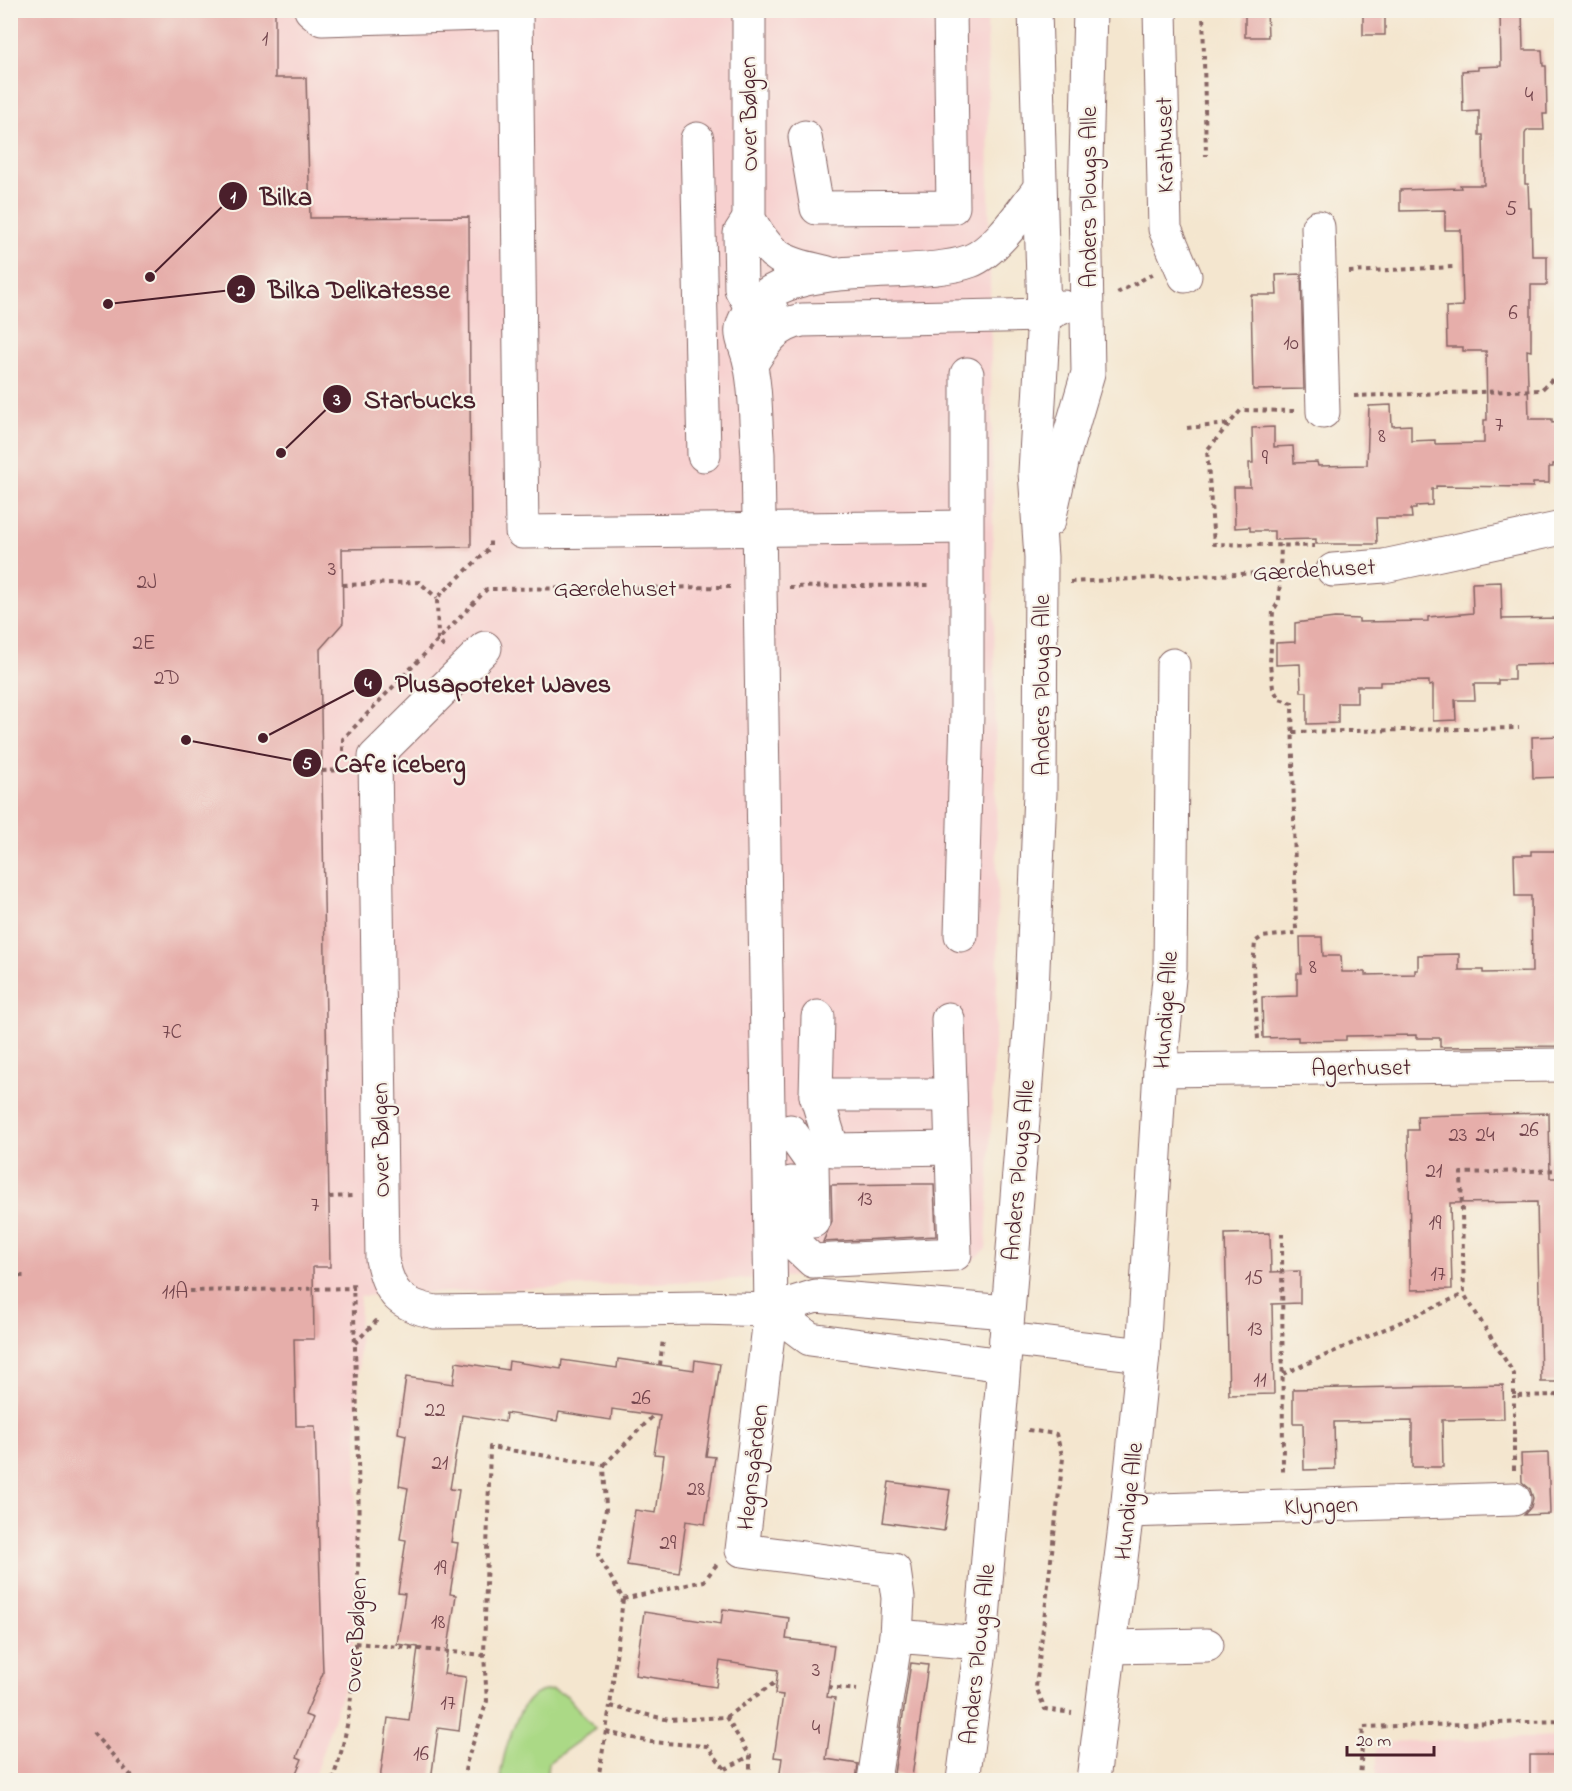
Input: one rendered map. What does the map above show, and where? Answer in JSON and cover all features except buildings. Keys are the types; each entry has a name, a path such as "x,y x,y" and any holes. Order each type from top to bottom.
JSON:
{"street":[{"path":"311,10 322,20 516,12 522,532 966,527"},
{"name":"Over Bølgen","path":"749,10 749,219"},
{"path":"805,136 817,208 953,207 950,10"},
{"name":"Anders Plougs Alle","path":"963,1780 981,1643 1031,1018 1040,792 1041,557 1035,472 1044,315 1035,10"},
{"name":"Anders Plougs Alle","path":"1041,557 1063,458 1088,374 1085,200 1090,10"},
{"name":"Krathuset","path":"1160,10 1165,229 1182,268"},
{"path":"697,139 704,455"},
{"path":"751,307 771,290 828,273 939,269 973,261 1005,234 1039,189"},
{"path":"802,320 751,307 741,289 740,233 749,219 762,242 774,255 792,264 828,273"},
{"path":"1318,227 1323,412"},
{"path":"751,364 775,331 787,323 802,320 1044,315 1088,304"},
{"name":"Hegnsgården","path":"751,307 742,330 751,364 758,454 771,1310 742,1550 894,1570 898,1598 896,1636 874,1780"},
{"path":"961,936 966,750 967,374"},
{"name":"Gærdehuset","path":"1325,558 1384,566 1562,528"},
{"name":"Over Bølgen","path":"485,648 375,757 382,1259 387,1280 399,1299 415,1308 435,1312 689,1308 771,1310 816,1296 1005,1339"},
{"name":"Hundige Alle","path":"1093,1780 1111,1647 1143,1354 1160,1070 1170,969 1173,664"},
{"path":"948,1018 955,1254 813,1261 798,1247 792,1224 790,1131 803,1017 816,1095 833,1150 952,1156"},
{"name":"Agerhuset","path":"1160,1070 1562,1065"},
{"path":"816,1095 950,1095"},
{"path":"771,1310 810,1339 1005,1339 1143,1354"},
{"name":"Klyngen","path":"1127,1510 1514,1499"},
{"path":"896,1636 981,1643"},
{"path":"1111,1647 1208,1645"}],"path":[{"path":"1203,10 1206,156"},
{"path":"1340,273 1453,267"},
{"path":"1088,304 1182,268"},
{"path":"1325,558 1281,545 1214,544 1207,450 1241,410 1341,411 1348,396 1541,390 1560,375 1562,335"},
{"path":"1186,428 1229,424"},
{"path":"437,598 490,548 490,532"},
{"path":"1259,1069 1253,967 1255,942 1262,937 1296,933 1292,703 1279,699 1272,688 1270,664 1273,611 1279,601 1281,545"},
{"name":"Gærdehuset","path":"1063,582 1281,571 1325,558"},
{"path":"343,585 419,582 437,598 438,640 343,739"},
{"path":"779,587 931,585"},
{"name":"Gærdehuset","path":"438,640 487,589 730,587"},
{"path":"1293,732 1518,728"},
{"path":"322,771 344,770"},
{"path":"1514,1499 1514,1374 1464,1294 1461,1173 1562,1170"},
{"path":"329,1197 352,1196"},
{"path":"1282,1233 1283,1506"},
{"path":"10,1276 24,1276"},
{"path":"190,1291 354,1288"},
{"path":"1282,1374 1464,1294"},
{"name":"Over Bølgen","path":"332,1780 339,1764 352,1698 360,1563 354,1344"},
{"path":"1514,1396 1562,1395"},
{"path":"597,1780 610,1706 623,1599 598,1555 606,1509 604,1465 654,1415"},
{"path":"997,1425 1056,1434 1063,1458 1036,1687 1045,1709 1102,1717"},
{"path":"463,1780 466,1761 487,1701 484,1655 490,1447 604,1465"},
{"path":"623,1599 704,1581 721,1558 742,1550"},
{"path":"355,1643 484,1655"},
{"path":"610,1706 669,1720 726,1717 777,1681"},
{"path":"726,1717 750,1756 750,1780"},
{"path":"1360,1780 1363,1726 1562,1720"},
{"path":"606,1732 651,1742 707,1746 725,1769 726,1780"},
{"path":"93,1733 135,1780"},
{"path":"725,1769 750,1756"}],"shaded area":[{"path":"11,11 987,11 998,959 986,1249 964,1269 360,1296 353,1660 313,1780 11,1780"},
{"path":"1561,1737 1561,1780 1376,1780 1376,1742"}],"green space":[{"path":"552,1690 566,1695 595,1729 548,1763 546,1780 500,1778 512,1731 523,1707 538,1693"}],"place":[{"name":"Bilka","path":"150,277"},
{"name":"Bilka Delikatesse","path":"108,304"},
{"name":"Starbucks","path":"281,453"},
{"name":"Plusapoteket Waves","path":"263,738"},
{"name":"Cafe iceberg","path":"186,740"}]}
